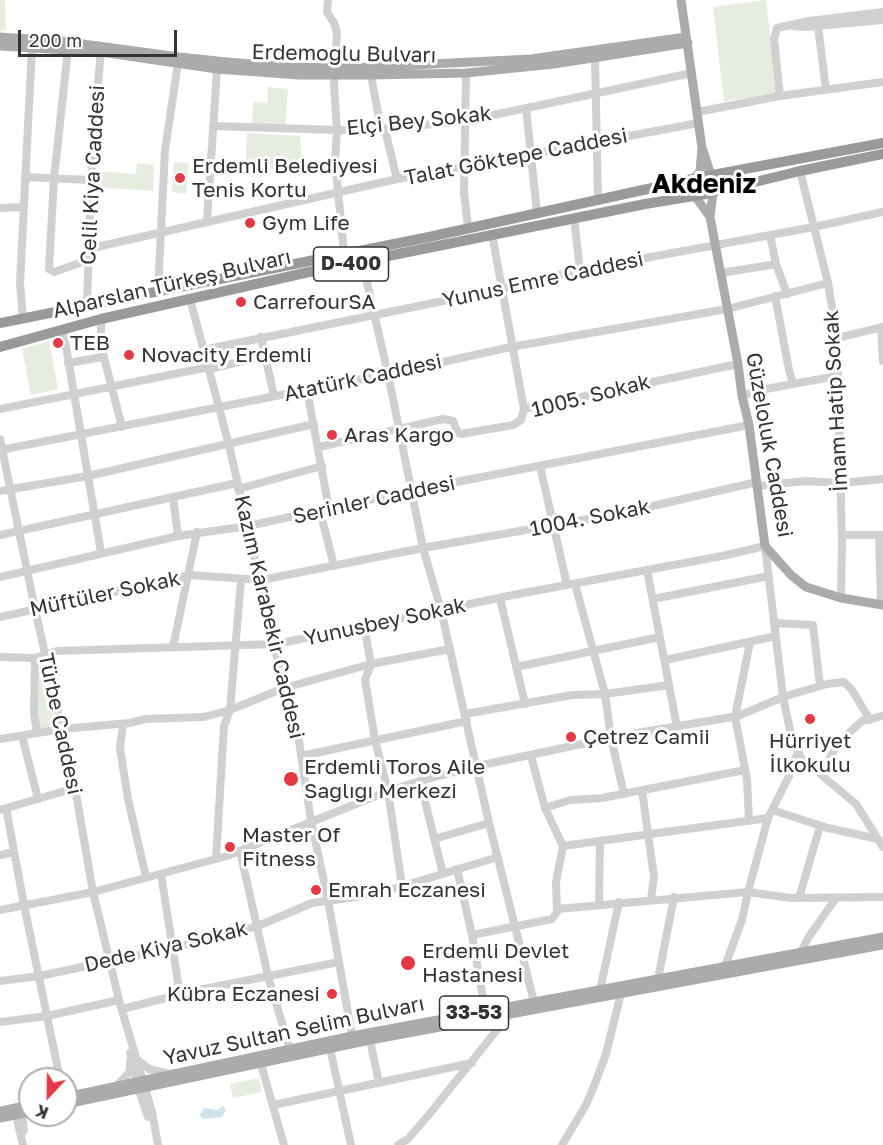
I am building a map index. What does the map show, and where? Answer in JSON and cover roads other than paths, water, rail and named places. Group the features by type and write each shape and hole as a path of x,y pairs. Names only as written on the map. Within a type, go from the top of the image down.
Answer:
{"highway":[{"name":"Alparslan Türkeş Bulvarı","path":"0,323 711,175 883,143"},
{"name":"Alparslan Türkeş Bulvarı","path":"0,347 101,319 362,261 574,218 713,193 800,171 883,154"},
{"path":"711,175 714,184 713,193"},
{"path":"694,179 692,187 695,196"}],"main road":[{"path":"681,0 702,148 711,175"},
{"name":"Erdemoğlu Bulvarı","path":"0,38 371,75 466,73 554,64 687,40"},
{"name":"Erdemoğlu Bulvarı","path":"0,46 101,49 217,69 299,75 531,59 687,40"},
{"path":"694,179 700,171 702,148"},
{"name":"Güzeloluk Caddesi","path":"713,193 710,217 749,425 765,546 791,575 806,587 841,598 882,604"},
{"name":"Güzeloluk Caddesi","path":"695,196 710,217"},
{"name":"Yavuz Sultan Selim Bulvarı","path":"78,1101 172,1075 290,1050 353,1040 485,1011 883,938"},
{"name":"Yavuz Sultan Selim Bulvarı","path":"78,1095 261,1064 330,1048 353,1040 370,1040 883,945"},
{"path":"0,1111 18,1107"},
{"path":"0,1118 18,1114"}],"street":[{"path":"327,0 327,12 337,33 335,160 344,253"},
{"path":"780,96 774,39 777,28 883,12"},
{"path":"783,26 818,26 883,20"},
{"path":"818,26 826,90"},
{"path":"23,318 20,283 32,47"},
{"path":"68,49 54,178 49,269 54,272 88,260"},
{"name":"Celil Kiya Caddesi","path":"87,305 91,180 101,49"},
{"path":"595,57 598,200"},
{"path":"158,291 165,150 178,63"},
{"path":"207,221 217,69"},
{"path":"466,73 465,193 468,227"},
{"name":"Elçi Bey Sokak","path":"213,126 337,130 381,129 465,121 692,73"},
{"path":"371,75 381,129 386,134 398,179"},
{"path":"697,112 780,96 883,82"},
{"path":"526,108 537,213"},
{"name":"Talat Göktepe Caddesi","path":"88,249 398,179 699,123"},
{"name":"İmam Hatip Sokak","path":"800,171 828,284 837,338 842,535 841,598"},
{"path":"25,177 91,180"},
{"path":"0,208 24,207"},
{"name":"Yunus Emre Caddesi","path":"202,350 502,289 580,270 883,212"},
{"path":"574,218 580,270"},
{"path":"492,234 524,409"},
{"path":"770,235 776,264 788,294"},
{"path":"362,261 388,374 423,548 441,610 489,823 534,1002"},
{"path":"721,273 776,264"},
{"name":"Atatürk Caddesi","path":"1,450 388,374 511,346 728,309 828,284"},
{"path":"776,297 793,384"},
{"name":"Kazım Karabekir Caddesi","path":"190,299 229,445 276,644 284,688 298,734 311,821 328,900 353,1040"},
{"path":"101,319 103,357 122,427"},
{"path":"837,338 882,327 883,361"},
{"path":"63,329 101,552"},
{"path":"261,337 274,396"},
{"path":"0,409 265,356"},
{"path":"68,363 103,357"},
{"name":"1005. Sokak","path":"319,447 443,419 453,421 458,433 461,434 513,426 521,420 524,409 738,364"},
{"path":"742,396 760,390 837,376"},
{"path":"307,390 329,508"},
{"path":"0,491 88,476 314,424"},
{"name":"Serinler Caddesi","path":"0,577 28,572 101,552 197,532 248,526 410,491 749,425"},
{"name":"Türbe Caddesi","path":"0,439 34,609 75,788 93,892 133,1057 158,1144"},
{"path":"0,535 238,486 322,466"},
{"path":"540,466 552,525 605,694 611,738 624,794"},
{"name":"1004. Sokak","path":"423,548 622,513 757,484 806,481 841,483 883,479"},
{"path":"173,498 178,536"},
{"path":"320,511 334,566"},
{"path":"173,647 190,575 197,532"},
{"path":"842,535 881,535 882,604"},
{"path":"765,546 783,697 792,739 801,758 856,804 883,847"},
{"name":"Yunusbey Sokak","path":"0,657 34,658 57,651 276,644 765,546"},
{"name":"Müftüler Sokak","path":"0,617 190,575 261,580 423,548"},
{"path":"647,570 677,727"},
{"path":"653,599 769,576"},
{"path":"216,858 224,726 231,710 241,580"},
{"path":"500,598 525,704"},
{"path":"774,623 813,625 820,686"},
{"path":"364,626 371,664 364,680 375,740 388,791 402,886"},
{"path":"665,660 776,636"},
{"path":"516,668 660,637"},
{"path":"749,821 745,770 735,717 750,642"},
{"path":"0,739 62,729 123,724 146,719 204,717 231,710 284,688 371,664 450,649"},
{"path":"34,658 34,713 37,733"},
{"path":"0,910 93,892 240,851 388,791 420,781 477,766 611,738 735,717 783,697 820,686 843,682 852,690 870,720"},
{"path":"301,756 525,704 572,695 605,694 669,685"},
{"path":"821,774 839,742 862,721 883,716"},
{"path":"123,724 120,748 128,799 146,877"},
{"path":"22,736 38,799"},
{"path":"725,966 742,920 770,814 790,774 798,751"},
{"path":"472,935 552,919 557,912 556,882 563,846 545,808 531,756"},
{"path":"545,808 570,800 602,798 745,770"},
{"path":"420,781 443,874"},
{"path":"58,1067 14,852 3,809 75,788"},
{"path":"642,790 654,877 651,899"},
{"path":"563,846 749,821 770,814 878,840"},
{"path":"434,839 489,823"},
{"path":"799,898 820,826"},
{"path":"599,904 600,841"},
{"path":"240,851 268,976 290,1050"},
{"path":"0,855 14,852"},
{"name":"Dede Kiya Sokak","path":"0,981 39,976 173,948 258,926 312,903 356,897 402,886 498,857"},
{"path":"457,869 472,935 485,1011"},
{"path":"161,874 180,995"},
{"path":"557,909 748,892 799,898 883,897"},
{"path":"658,979 674,897"},
{"path":"801,952 836,898"},
{"path":"600,990 619,902"},
{"path":"0,1022 180,995 339,962"},
{"path":"562,1145 586,1105 596,1081 606,1054 621,993"},
{"path":"398,1145 408,1139 509,1015"},
{"path":"370,1040 379,1083"},
{"path":"330,1048 351,1145"},
{"path":"115,1087 130,1069 133,1057 148,1069 172,1075"},
{"path":"273,1105 472,1063"},
{"path":"261,1064 284,1145"},
{"path":"19,1127 18,1131 23,1145"}],"water":[{"path":"223,1106 226,1110 222,1117 203,1119 199,1116 204,1108 218,1110"}],"place":[{"name":"Erdemli Belediyesi Tenis Kortu","path":"180,178"},
{"name":"Gym Life","path":"250,223"},
{"name":"CarrefourSA","path":"241,302"},
{"name":"TEB","path":"58,343"},
{"name":"Novacity Erdemli","path":"129,355"},
{"name":"Aras Kargo","path":"332,435"},
{"name":"Hürriyet İlkokulu","path":"810,719"},
{"name":"Çetrez Camii","path":"571,737"},
{"name":"Erdemli Toros Aile Sağlığı Merkezi","path":"291,779"},
{"name":"Master Of Fitness","path":"230,847"},
{"name":"Emrah Eczanesi","path":"316,890"},
{"name":"Erdemli Devlet Hastanesi","path":"408,963"},
{"name":"Kübra Eczanesi","path":"332,994"}],"district":[{"name":"Akdeniz","path":"704,184"}]}
